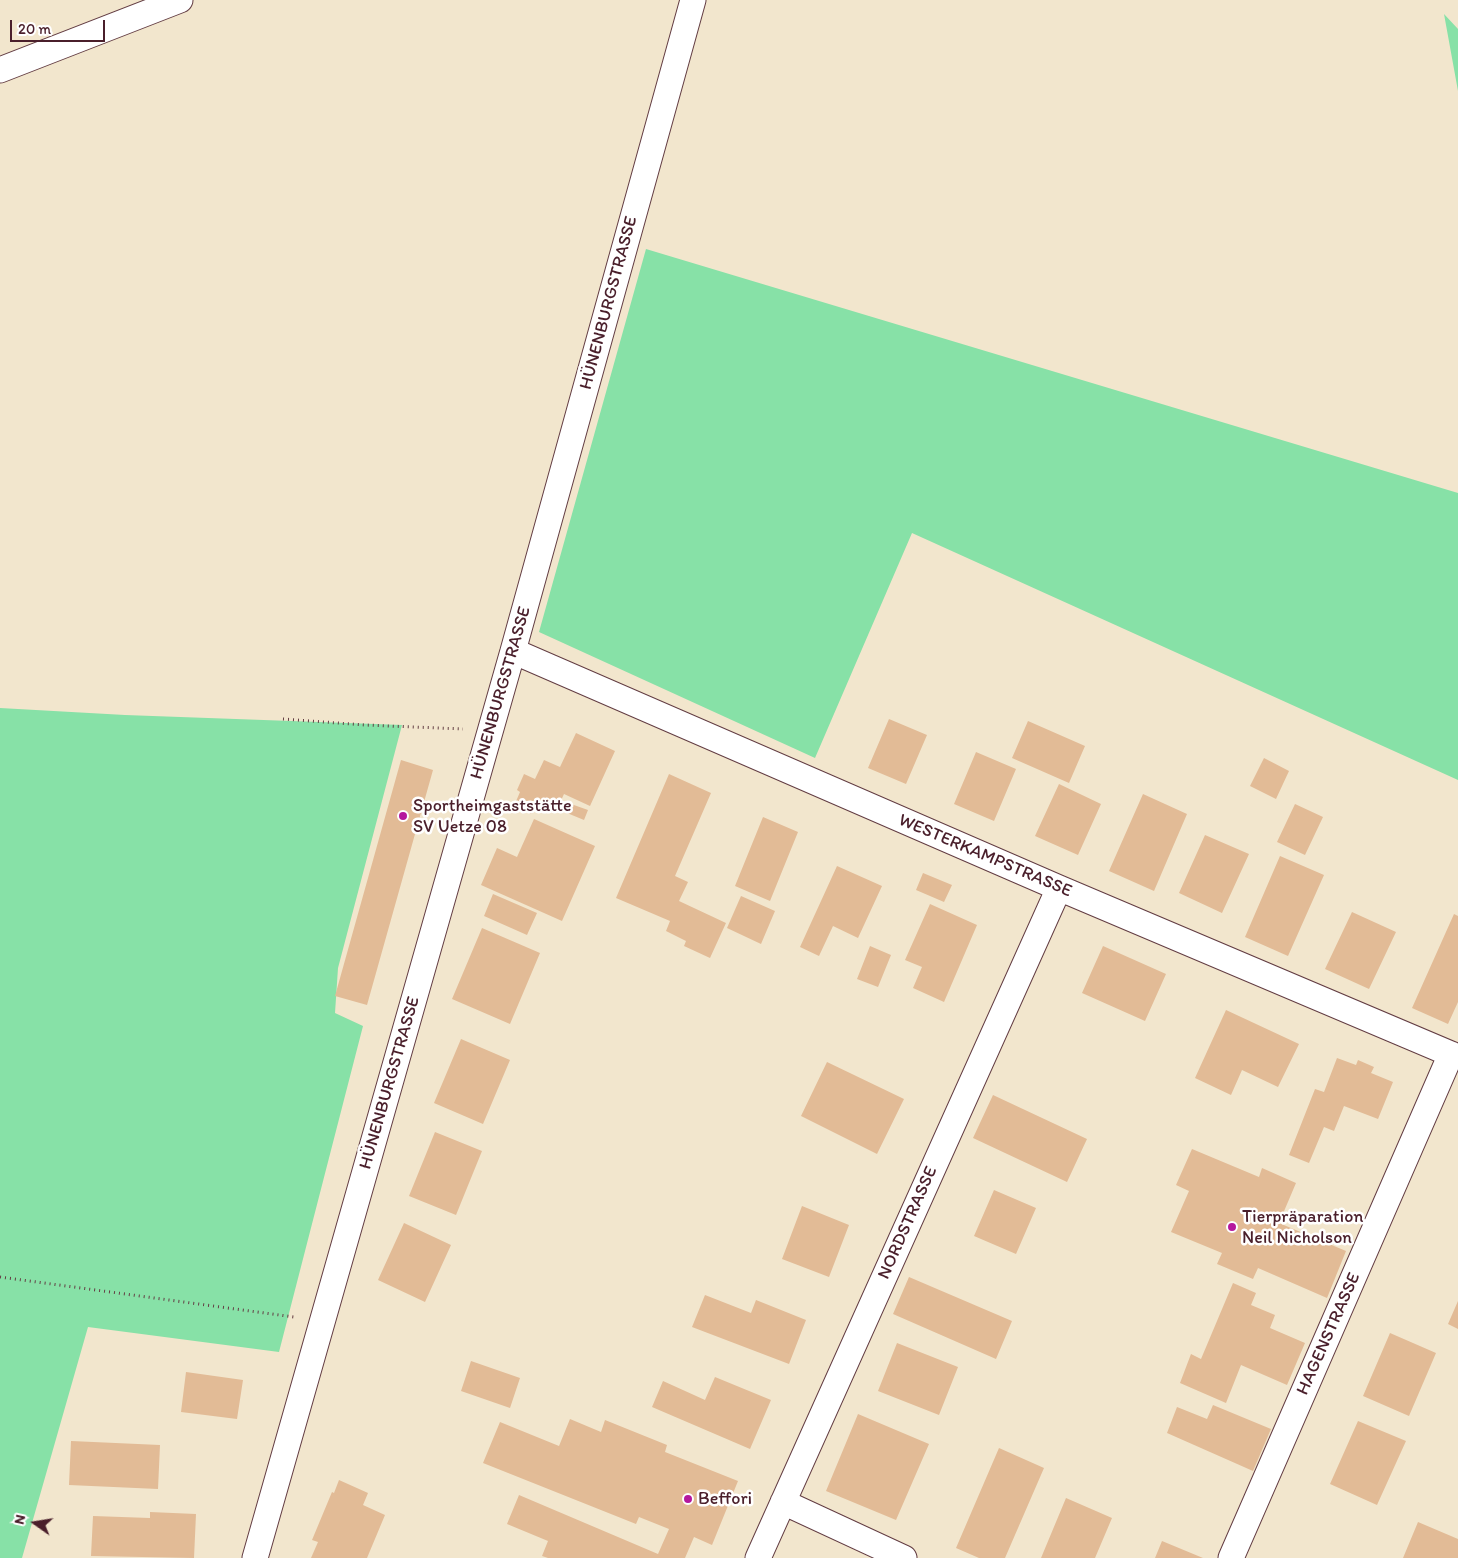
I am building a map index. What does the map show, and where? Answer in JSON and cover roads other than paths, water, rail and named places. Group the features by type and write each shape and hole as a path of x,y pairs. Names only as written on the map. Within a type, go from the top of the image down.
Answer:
{"street":[{"path":"0,70 180,0"},
{"name":"HÜNENBURGSTRASSE","path":"255,1558 513,650 693,0"},
{"name":"WESTERKAMPSTRASSE","path":"513,650 1058,888 1455,1056"},
{"name":"NORDSTRASSE","path":"758,1558 1058,888"},
{"name":"HAGENSTRASSE","path":"1232,1558 1455,1056"},
{"path":"783,1502 904,1558"}],"place":[{"name":"Sportheimgaststätte SV Uetze 08","path":"403,816"},
{"name":"Tierpräparation Neil Nicholson","path":"1232,1227"},
{"name":"Beffori","path":"688,1499"}]}
